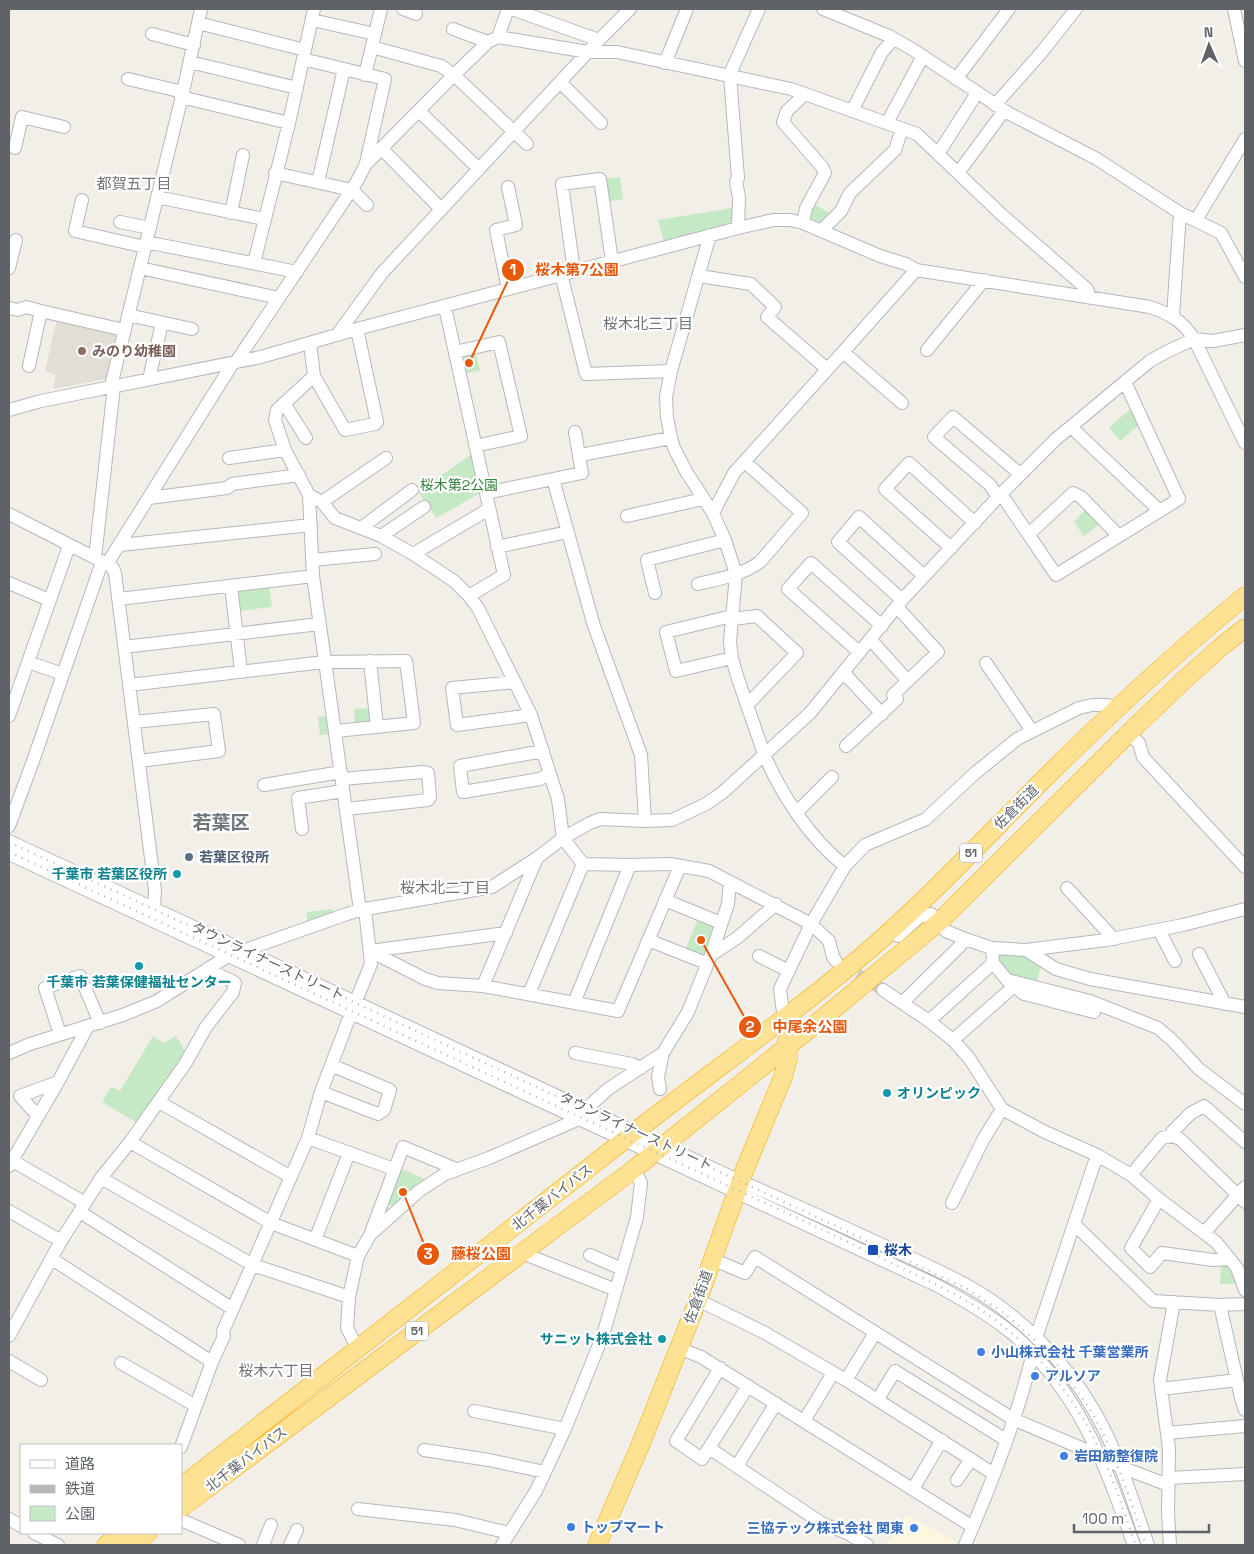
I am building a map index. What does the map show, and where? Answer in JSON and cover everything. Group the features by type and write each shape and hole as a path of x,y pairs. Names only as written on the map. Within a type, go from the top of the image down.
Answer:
{"highway":[{"name":"佐倉街道","path":"596,1545 640,1446 698,1300 738,1186 783,1077 788,1058 784,1020 835,970 908,915 1112,712 1193,640 1245,598"},
{"name":"佐倉街道","path":"788,1046 939,922 1128,733 1222,646 1245,628"},
{"name":"北千葉バイパス","path":"182,1487 630,1136 784,1020"},
{"name":"北千葉バイパス","path":"182,1507 634,1169 788,1046"},
{"path":"106,1545 122,1534"}],"street":[{"path":"154,908 155,890 119,599 105,564 112,386 202,9"},
{"path":"365,75 381,9"},
{"path":"403,9 416,14"},
{"path":"9,826 63,674 105,564 120,545 234,362 352,190 366,164 454,75 493,40 508,9"},
{"path":"512,9 545,14 599,40"},
{"path":"337,335 382,273 630,9"},
{"path":"665,63 687,9"},
{"path":"738,228 739,197 736,182 738,178 729,76 759,9"},
{"path":"823,9 894,39 923,56 1000,108 1097,159 1130,182 1180,212 1221,233 1245,277"},
{"path":"956,78 1009,9"},
{"path":"958,173 1000,108 1076,9"},
{"path":"1237,9 1245,61"},
{"path":"254,264 297,88 311,12 375,34"},
{"path":"198,23 304,54 344,69 385,79 366,164"},
{"path":"453,29 493,40 588,52 617,52 791,89 917,134 1002,215 1087,289 1090,297"},
{"path":"152,34 194,45"},
{"path":"852,111 882,52 894,39"},
{"path":"372,47 441,66 454,75 527,144"},
{"path":"887,123 923,56"},
{"path":"190,62 297,88"},
{"path":"318,182 344,69"},
{"path":"128,79 289,123"},
{"path":"560,82 601,123"},
{"path":"938,154 977,93"},
{"path":"802,222 806,208 825,173 783,122 786,111 805,94"},
{"path":"419,111 478,169"},
{"path":"14,148 13,133 22,117 64,127"},
{"path":"821,231 841,211 850,193 895,150 902,129"},
{"path":"1196,220 1245,139"},
{"path":"381,148 441,209"},
{"path":"231,212 242,155"},
{"path":"276,173 352,190 367,205"},
{"path":"612,261 600,179 562,184 568,273 586,374 671,371"},
{"path":"508,187 516,225 496,230 508,289"},
{"path":"157,197 264,220"},
{"path":"78,204 74,231 297,272"},
{"path":"1173,316 1180,212"},
{"path":"9,410 41,401 234,362 710,235 773,220 790,220 802,222 880,256 906,264 916,270 1150,307 1173,316 1187,328 1194,339 1245,443"},
{"path":"120,222 150,228"},
{"path":"710,235 671,371 666,396 671,438 680,460 713,513 725,540 736,574 730,642 732,658 764,754 769,766 797,812 823,846 845,866"},
{"path":"9,268 16,240"},
{"path":"140,268 279,298"},
{"path":"713,513 734,473 884,308 916,270"},
{"path":"699,276 751,284 775,307 767,318 827,370"},
{"path":"927,350 984,280"},
{"path":"9,308 18,310 26,307 124,330"},
{"path":"445,307 504,575 469,596"},
{"path":"29,366 41,311"},
{"path":"128,315 192,329"},
{"path":"149,379 162,322"},
{"path":"310,343 314,376 345,430 375,424 377,422 357,329"},
{"path":"9,1053 60,1034 94,1025 157,1001 228,956 362,910 484,890 492,887 537,858 563,838 600,820 672,820 706,804 722,793 810,713 924,576 1020,474 1071,427 1150,361 1194,339 1213,341 1245,335"},
{"path":"455,352 499,342 521,436 475,446"},
{"path":"843,352 902,403"},
{"path":"182,1444 233,1309 308,1138 321,1092 371,964 324,662 313,576 309,496 285,450 275,420 277,410 314,376"},
{"path":"1020,474 953,417 934,437 1000,495 1056,575 1179,499 1125,382"},
{"path":"284,403 306,438"},
{"path":"1071,427 1160,511"},
{"path":"486,493 582,473 575,432"},
{"path":"580,455 671,438"},
{"path":"229,458 285,450"},
{"path":"322,502 386,458"},
{"path":"698,584 752,568 760,562 802,513 745,462"},
{"path":"951,548 885,489 909,463 975,523"},
{"path":"149,498 227,488 232,484 299,475"},
{"path":"554,479 594,626 641,755 645,821"},
{"path":"361,528 412,490"},
{"path":"1029,534 1073,493 1082,496 1119,536"},
{"path":"309,496 322,502 335,518 382,536 454,581 478,608 532,715 558,799 563,838 583,864"},
{"path":"627,516 703,499"},
{"path":"382,536 424,507"},
{"path":"413,554 489,509"},
{"path":"9,514 105,564"},
{"path":"846,746 897,699 893,695 938,652 900,604 838,542 859,517 924,576"},
{"path":"120,545 310,525"},
{"path":"497,547 568,532"},
{"path":"655,593 647,560 725,540"},
{"path":"9,716 69,546"},
{"path":"312,560 375,554"},
{"path":"859,652 788,589 811,564 882,626"},
{"path":"119,599 313,576"},
{"path":"9,583 50,600"},
{"path":"231,586 241,671"},
{"path":"732,658 676,671 666,632 732,618 757,616 797,653 747,705"},
{"path":"124,646 319,624"},
{"path":"870,639 907,680"},
{"path":"370,661 376,727"},
{"path":"129,685 324,662 406,661 414,723 336,731"},
{"path":"28,662 63,674"},
{"path":"986,663 1032,731"},
{"path":"843,672 882,714"},
{"path":"515,682 452,688 457,725 532,715"},
{"path":"784,1020 780,989 811,924 845,866 864,846 926,819 974,774 1017,739 1079,708 1092,705 1108,705 1112,712"},
{"path":"134,722 214,714 219,751 139,760"},
{"path":"1128,733 1139,743 1143,757 1245,867"},
{"path":"542,751 460,766 463,792 540,780 550,774"},
{"path":"264,785 342,781 424,772 428,774 430,797 428,800 346,809"},
{"path":"797,812 832,777"},
{"path":"302,829 298,798 342,781"},
{"name":"タウンライナーストリート","path":"9,840 246,950 353,1007 579,1119 630,1136 738,1186 964,1300 998,1323 1033,1353 1062,1388 1080,1415 1100,1456 1134,1545"},
{"name":"タウンライナーストリート","path":"9,854 228,956 353,1007 587,1108 630,1136"},
{"path":"483,986 537,858"},
{"path":"583,864 670,864 710,871 811,924 830,941 835,970 867,962 919,916 931,914 946,931 965,939 992,948 1026,950 1114,939 1245,909"},
{"path":"529,994 583,864"},
{"path":"574,1003 630,865"},
{"path":"370,951 425,979 438,983 483,986 618,1011 680,866"},
{"path":"660,1089 658,1077 663,1053 688,1012 728,904 730,882"},
{"path":"1067,888 1114,939"},
{"path":"665,900 721,923"},
{"path":"708,959 737,938 776,904"},
{"path":"1159,930 1174,961"},
{"path":"370,951 506,933"},
{"path":"902,1003 965,939"},
{"path":"648,940 708,959"},
{"path":"992,948 993,963 1010,984 1024,994 1094,1012"},
{"path":"1026,950 1056,969 1090,979 1245,1007"},
{"path":"1200,954 1225,1004"},
{"path":"759,956 789,972"},
{"path":"929,1021 993,963"},
{"path":"9,1336 61,1241 100,1178 130,1142 159,1102 186,1064 206,1027 233,992 235,983 207,969"},
{"path":"60,1034 45,988 80,976 94,1025 58,1082 11,1164 82,1207 233,1309"},
{"path":"953,1040 1010,984"},
{"path":"1010,984 1090,1001 1158,1028 1169,1036 1199,1069 1245,1104"},
{"path":"883,990 929,1021 953,1040 969,1058 1002,1109 1045,1132 1096,1155 1131,1175 1159,1199 1216,1242 1237,1268 1245,1290"},
{"path":"574,1053 632,1064 641,1068"},
{"path":"587,1108 608,1089 663,1053"},
{"path":"321,1092 378,1114 384,1110 390,1090 331,1065"},
{"path":"38,1116 20,1096 58,1082"},
{"path":"159,1102 291,1177"},
{"path":"1172,1136 1172,1132 1191,1113 1204,1106 1245,1142"},
{"path":"952,1203 983,1140 1002,1109"},
{"path":"370,1235 419,1191 445,1174 490,1158 579,1119"},
{"path":"1131,1175 1162,1138 1172,1136 1180,1139 1243,1195 1204,1233"},
{"path":"308,1138 394,1169"},
{"path":"130,1142 271,1224 358,1256"},
{"path":"358,1349 347,1328 349,1298 358,1256 370,1235 404,1147 456,1169"},
{"path":"315,1240 349,1153"},
{"path":"1036,1338 1096,1155"},
{"path":"502,1545 536,1491 565,1429 603,1335 637,1217 641,1183 634,1169"},
{"path":"100,1178 253,1264 349,1298"},
{"name":"タウンライナーストリート","path":"738,1186 836,1223 971,1288 1006,1311 1036,1338 1071,1377 1092,1407 1121,1467 1148,1545"},
{"path":"1159,1199 1131,1248 1150,1267 1162,1253 1213,1260 1230,1259"},
{"path":"9,1211 61,1241"},
{"path":"1074,1224 1153,1301 1220,1305 1245,1304"},
{"path":"522,1253 616,1290"},
{"path":"590,1255 622,1269"},
{"path":"712,1258 745,1273 755,1257 1013,1420 1100,1456 1121,1467 1168,1482 1245,1474"},
{"path":"52,1259 212,1362"},
{"path":"698,1300 765,1333 846,1380 994,1474"},
{"path":"1170,1545 1169,1449 1160,1380 1174,1302"},
{"path":"1220,1305 1245,1410"},
{"path":"846,1380 875,1333"},
{"path":"679,1348 701,1357 720,1368 973,1526"},
{"path":"968,1544 1024,1388 1033,1353"},
{"path":"9,1361 42,1380"},
{"path":"121,1363 196,1406"},
{"path":"720,1368 676,1441 702,1459 748,1386"},
{"path":"878,1399 895,1371 1006,1440"},
{"path":"804,1421 833,1373"},
{"path":"1161,1389 1237,1380"},
{"path":"737,1466 776,1404"},
{"path":"474,1411 565,1429"},
{"path":"1167,1433 1245,1426"},
{"path":"913,1489 942,1440"},
{"path":"709,1448 823,1524 867,1545"},
{"path":"424,1450 489,1460 545,1472"},
{"path":"957,1480 971,1459"},
{"path":"358,1509 455,1520 509,1533"},
{"path":"9,1519 20,1525"},
{"path":"182,1520 238,1545"},
{"path":"263,1545 271,1525"},
{"path":"290,1545 297,1530"},
{"path":"36,1534 58,1545"}],"shaded area":[{"name":"みのり幼稚園","path":"57,318 121,331 106,379 53,389 56,375 45,371"},
{"name":"三協テック株式会社 関東","path":"906,1515 954,1540 957,1545 887,1545"}],"green space":[{"path":"620,177 623,199 607,202 603,179"},
{"path":"813,203 832,215 823,224 808,217"},
{"path":"732,208 733,218 730,223 664,241 658,220"},
{"path":"475,352 480,370 463,374 459,356"},
{"path":"1132,408 1140,424 1120,441 1109,427"},
{"name":"桜木第2公園","path":"474,453 482,492 436,518 418,491"},
{"path":"1085,510 1100,524 1084,536 1074,522"},
{"path":"269,586 272,607 238,611 236,595 240,589"},
{"path":"371,708 372,721 355,724 354,709"},
{"path":"332,716 333,734 320,735 318,717"},
{"path":"332,909 332,915 307,924 307,912"},
{"path":"699,916 716,924 705,956 685,951"},
{"path":"995,950 1025,954 1042,964 1035,985 1007,978 994,962"},
{"path":"153,1036 164,1043 176,1036 185,1051 181,1060 137,1123 102,1102 111,1087 120,1091"},
{"path":"399,1168 430,1181 397,1208 386,1203"},
{"path":"1221,1266 1226,1266 1235,1273 1238,1284 1220,1284"}],"tunnel":[{"path":"842,965 883,990"}],"railway":[{"path":"9,842 836,1226 969,1290 1004,1313 1049,1353 1090,1409 1106,1439 1123,1480 1146,1545"},
{"path":"9,852 832,1234 957,1295 975,1306 1018,1339 1034,1354 1062,1387 1086,1424 1102,1455 1118,1493 1136,1545"}],"place":[{"name":"みのり幼稚園","path":"82,351"},
{"name":"桜木第7公園","path":"469,363"},
{"name":"若葉区役所","path":"189,857"},
{"name":"千葉市 若葉区役所","path":"177,874"},
{"name":"中尾余公園","path":"701,940"},
{"name":"千葉市 若葉保健福祉センター","path":"139,966"},
{"name":"オリンピック","path":"887,1093"},
{"name":"藤桜公園","path":"403,1192"},
{"name":"桜木","path":"873,1250"},
{"name":"サニット株式会社","path":"662,1339"},
{"name":"小山株式会社 千葉営業所","path":"981,1352"},
{"name":"アルソア","path":"1035,1376"},
{"name":"岩田筋整復院","path":"1064,1456"},
{"name":"トップマート","path":"571,1527"},
{"name":"三協テック株式会社 関東","path":"914,1528"}],"district":[{"name":"都賀五丁目","path":"134,183"},
{"name":"桜木北三丁目","path":"648,323"},
{"name":"若葉区","path":"221,822"},
{"name":"桜木北二丁目","path":"445,887"},
{"name":"桜木六丁目","path":"276,1370"}]}
